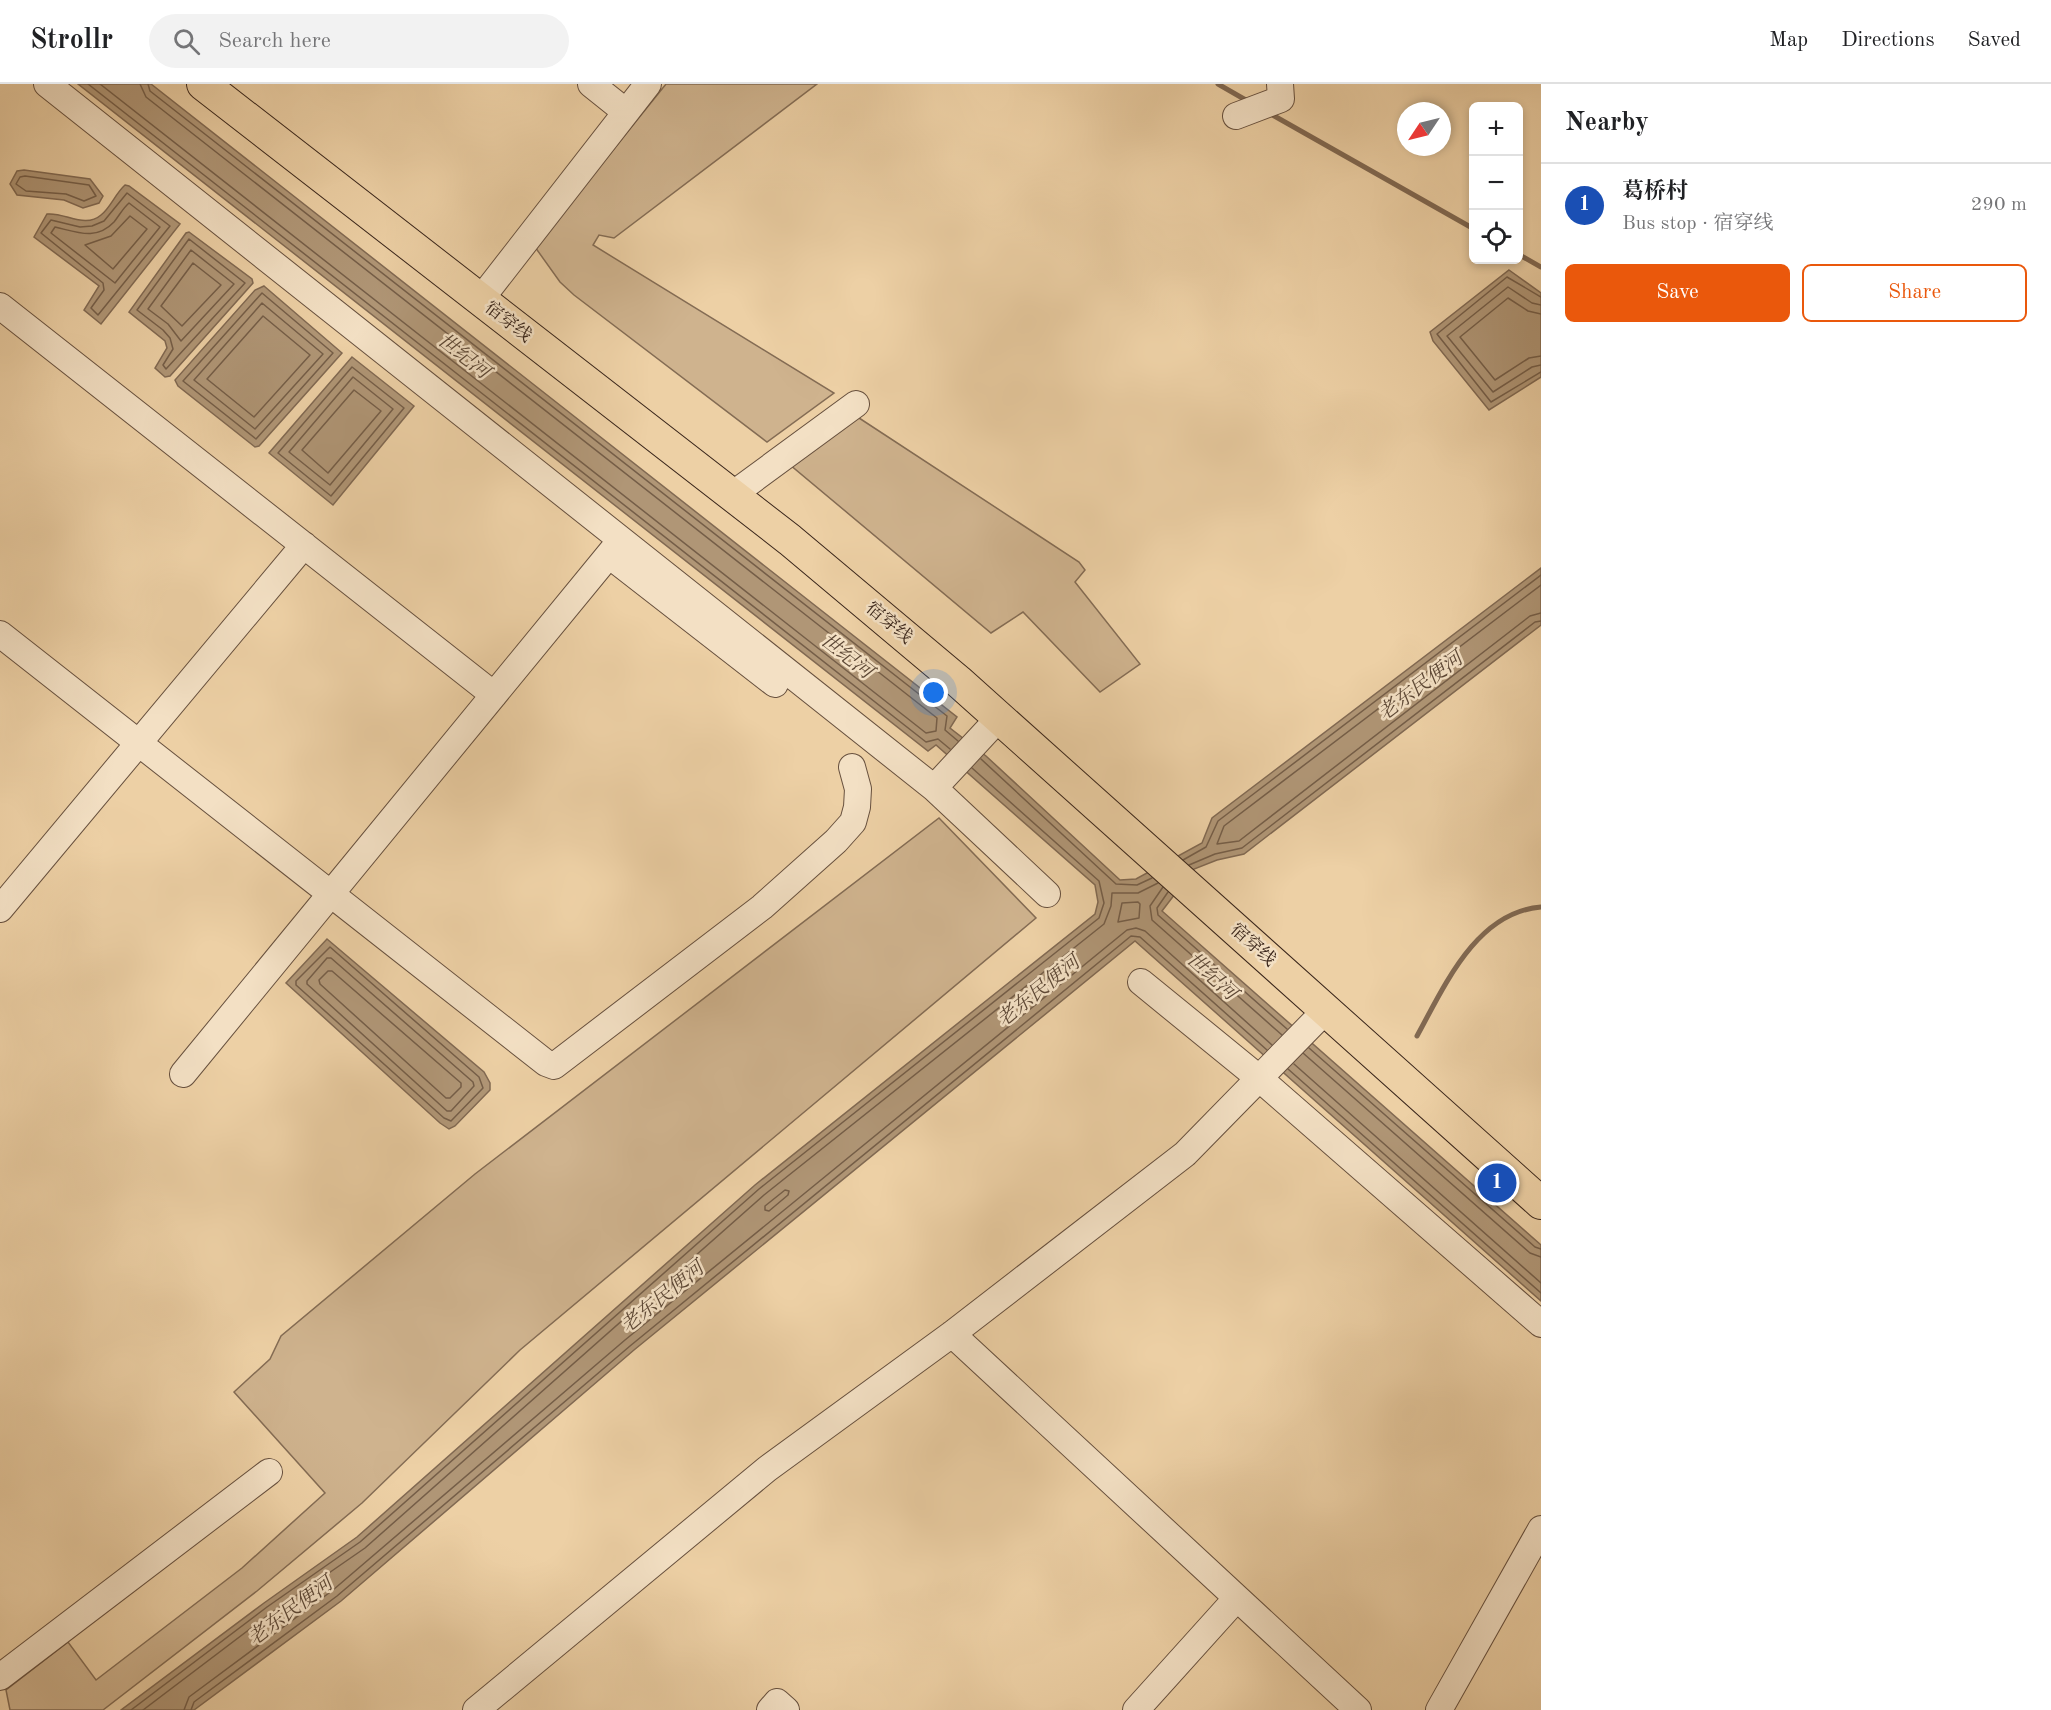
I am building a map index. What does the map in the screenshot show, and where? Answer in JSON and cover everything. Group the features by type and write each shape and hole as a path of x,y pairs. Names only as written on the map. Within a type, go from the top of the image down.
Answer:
{"main road":[{"name":"宿穿线","path":"203,84 790,540 1324,1023 1541,1203"}],"street":[{"path":"47,84 615,548 940,782 1047,894"},
{"path":"480,300 648,84"},
{"path":"594,85 626,112"},
{"path":"0,306 494,695"},
{"path":"732,495 856,404"},
{"path":"0,909 304,545"},
{"path":"615,548 701,635 834,730"},
{"path":"183,1074 615,548"},
{"path":"0,634 554,1066 762,907 836,841 853,822 857,807 858,789 852,767"},
{"path":"940,782 992,725"},
{"path":"1141,982 1270,1080 1541,1323"},
{"path":"494,1710 680,1553 956,1338 1185,1154 1270,1080 1324,1023"},
{"path":"956,1338 1358,1710"},
{"path":"476,1710 767,1469 956,1338"},
{"path":"0,1677 269,1472"},
{"path":"1439,1710 1541,1529"},
{"path":"1136,1710 1236,1599"},
{"path":"770,1710 777,1702 786,1710"}],"shaded area":[{"path":"666,84 817,84 614,238 599,235 593,245 834,393 767,442 574,295 560,282 535,247"},
{"path":"856,416 1079,562 1085,570 1075,582 1140,664 1100,692 1023,612 991,633 789,464"},
{"path":"939,818 1036,918 520,1350 362,1503 257,1591 103,1710 10,1710 6,1690 68,1642 96,1680 242,1568 325,1493 234,1392 270,1359 281,1336 475,1174"}],"water":[{"path":"78,84 151,84 957,717 950,728 986,756 1120,880 1136,879 1202,843 1212,818 1541,568 1541,625 1244,854 1217,860 1194,869 1162,911 1541,1245 1541,1301 1135,941 634,1350 341,1601 194,1710 121,1710 357,1537 755,1185 1095,914 1098,902 1095,885 936,745 928,751"},
{"path":"17,171 90,179 103,196 99,203 83,208 64,200 17,195 10,184"},
{"path":"125,185 180,224 101,324 84,310 99,286 34,237 47,214 82,220 95,219 104,212"},
{"path":"189,232 252,279 253,283 170,376 165,377 155,368 167,348 165,341 129,312"},
{"path":"1509,270 1541,293 1541,377 1489,410 1433,341 1430,332"},
{"path":"264,286 342,353 259,446 255,447 178,386 175,380 255,290"},
{"path":"352,357 414,406 333,505 269,453"},
{"path":"327,939 484,1072 490,1083 490,1090 455,1126 449,1129 440,1123 286,983"}],"waterway":[{"path":"1218,84 1251,103"},
{"path":"1269,113 1469,226"},
{"path":"1523,257 1541,267"},
{"path":"1417,1036 1451,975 1480,937 1498,922 1518,912 1541,907"}],"place":[{"name":"葛桥村","path":"1497,1183"}],"water label":[{"name":"世纪河","path":"463,357"},
{"name":"世纪河","path":"846,657"},
{"name":"老东民便河","path":"1421,687"},
{"name":"世纪河","path":"1211,977"},
{"name":"老东民便河","path":"1039,992"},
{"name":"老东民便河","path":"663,1298"},
{"name":"老东民便河","path":"291,1612"}]}
